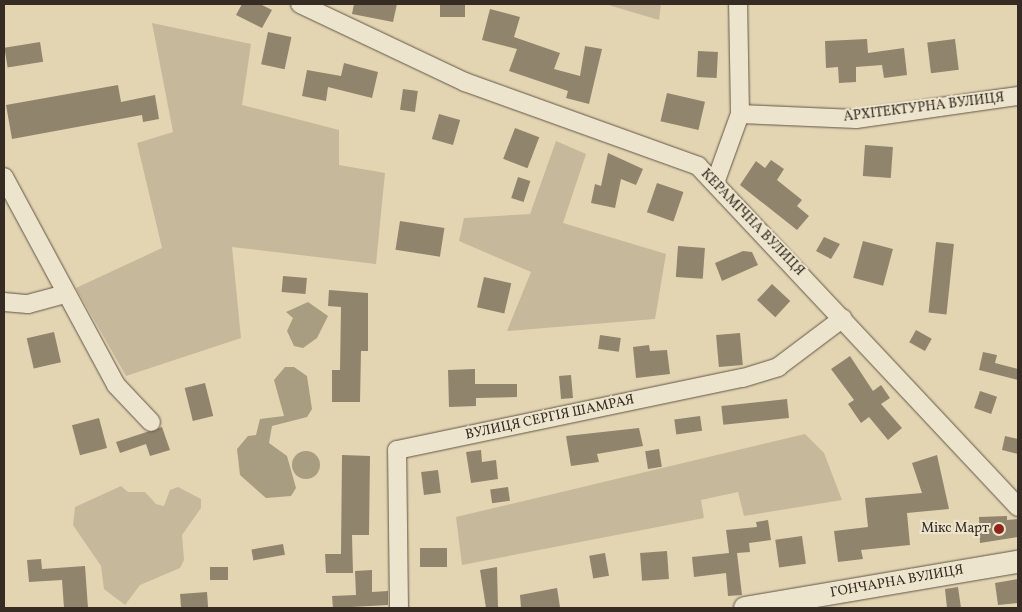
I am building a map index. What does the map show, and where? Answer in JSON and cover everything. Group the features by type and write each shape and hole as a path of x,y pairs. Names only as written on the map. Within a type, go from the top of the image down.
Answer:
{"street":[{"name":"КЕРАМІЧНА ВУЛИЦЯ","path":"300,4 465,82 698,166 843,318 1018,507"},
{"path":"715,183 740,114 738,4"},
{"name":"АРХІТЕКТУРНА ВУЛИЦЯ","path":"740,114 856,118 1018,96"},
{"path":"4,177 65,294 116,385 151,422"},
{"path":"4,302 28,304 65,294"},
{"name":"ВУЛИЦЯ СЕРГІЯ ШАМРАЯ","path":"399,608 397,450 742,378 778,368 843,318"},
{"name":"ГОНЧАРНА ВУЛИЦЯ","path":"746,608 1018,562"}],"shaded area":[{"path":"605,4 661,4 659,20"},
{"path":"152,23 251,44 242,105 339,130 339,165 385,173 376,264 232,247 241,338 126,376 76,288 162,248 137,143 173,132"},
{"path":"556,141 586,154 563,223 666,254 655,319 507,331 531,272 459,241 464,218 530,214"},
{"path":"308,302 328,316 317,338 303,348 294,346 287,331 293,318 286,312"},
{"path":"285,367 294,367 307,376 312,409 307,417 272,426 269,443 287,456 296,488 291,496 266,498 240,475 237,449 248,436 256,435 260,419 284,416 274,380"},
{"path":"805,434 824,453 842,500 744,516 738,492 701,500 704,518 462,565 456,517"},
{"path":"306,451 316,455 320,465 316,475 306,479 296,475 292,465 296,455"},
{"path":"121,486 128,492 145,492 156,504 164,506 170,490 178,487 201,499 201,508 182,535 184,560 180,568 140,585 125,605 104,589 101,566 73,525 75,507"}],"building":[{"path":"242,4 260,4 272,10 262,28 236,15"},
{"path":"354,4 397,4 393,22 352,14"},
{"path":"440,4 465,4 465,17 440,17"},
{"path":"490,9 520,17 514,37 560,53 554,69 580,76 585,46 602,49 589,104 566,98 568,91 509,71 517,49 482,40"},
{"path":"268,32 291,37 285,69 261,64"},
{"path":"867,39 868,53 904,48 907,75 884,78 882,65 856,67 856,82 839,83 838,67 826,68 825,41"},
{"path":"955,39 959,70 931,73 927,42"},
{"path":"40,42 43,62 8,67 4,48"},
{"path":"698,51 718,52 717,78 697,77"},
{"path":"344,63 378,72 372,98 328,87 326,101 302,96 307,70 341,76"},
{"path":"118,85 121,102 155,95 159,119 143,122 142,115 12,139 6,105"},
{"path":"403,89 418,91 415,112 400,110"},
{"path":"667,93 705,102 698,130 660,121"},
{"path":"439,114 460,120 453,145 432,139"},
{"path":"515,128 539,137 527,168 503,159"},
{"path":"865,145 893,147 891,178 863,176"},
{"path":"608,153 643,169 636,185 621,179 615,208 591,203 595,184 601,186"},
{"path":"771,160 784,169 777,180 802,200 797,206 809,216 797,230 740,185 756,161 765,168"},
{"path":"518,177 530,181 524,202 511,198"},
{"path":"657,183 683,192 673,221 647,212"},
{"path":"400,221 444,228 440,257 395,250"},
{"path":"824,237 840,244 831,259 816,251"},
{"path":"863,241 893,249 883,286 853,278"},
{"path":"936,242 954,244 946,314 929,313"},
{"path":"678,246 705,248 703,279 676,277"},
{"path":"743,251 752,252 758,265 722,281 715,263"},
{"path":"283,276 307,278 306,294 282,292"},
{"path":"484,277 511,283 504,314 477,307"},
{"path":"772,284 790,301 775,317 757,300"},
{"path":"329,290 368,293 368,351 361,351 360,402 332,402 332,370 340,370 341,307 328,306"},
{"path":"916,330 932,339 925,351 909,342"},
{"path":"54,332 61,362 34,369 27,338"},
{"path":"740,333 743,365 719,367 716,335"},
{"path":"600,335 621,338 619,352 598,349"},
{"path":"649,345 650,351 667,350 670,374 636,378 633,347"},
{"path":"983,352 997,355 995,363 1018,369 1018,380 979,370"},
{"path":"850,356 873,391 881,385 890,398 881,404 902,428 888,440 869,417 861,423 848,404 854,400 831,369"},
{"path":"475,369 475,384 517,384 517,397 476,398 476,406 449,407 448,370"},
{"path":"571,375 573,398 561,399 559,376"},
{"path":"205,383 213,416 193,421 185,388"},
{"path":"980,391 997,397 991,414 974,408"},
{"path":"787,399 789,418 723,425 721,406"},
{"path":"700,416 702,431 676,434 674,420"},
{"path":"99,418 107,448 80,455 72,425"},
{"path":"162,427 170,450 150,456 146,444 120,453 116,442"},
{"path":"639,428 643,446 597,454 599,462 571,466 566,436"},
{"path":"1005,436 1018,439 1018,454 1002,450"},
{"path":"659,449 662,467 648,469 645,451"},
{"path":"481,450 482,462 496,460 498,479 471,483 466,452"},
{"path":"342,455 370,456 369,535 352,535 353,573 326,573 325,554 341,554"},
{"path":"937,455 949,509 907,513 910,545 861,550 863,559 838,562 834,531 868,527 865,498 922,493 912,463"},
{"path":"438,470 441,493 424,495 421,472"},
{"path":"508,487 510,501 492,503 490,490"},
{"name":"Мікс Март","path":"1007,516 1007,520 1018,519 1018,537 980,543 979,517"},
{"path":"768,520 771,540 749,543 750,552 737,553 742,595 728,596 726,573 694,577 692,557 729,553 726,530 757,527 756,522"},
{"path":"802,536 806,564 779,567 775,540"},
{"path":"283,544 285,555 253,560 251,550"},
{"path":"420,548 447,548 447,567 420,567"},
{"path":"667,551 669,579 642,581 640,553"},
{"path":"605,553 609,576 593,578 589,556"},
{"path":"41,559 42,569 85,566 88,608 64,608 62,580 29,582 27,560"},
{"path":"210,567 228,567 228,580 210,580"},
{"path":"497,567 498,608 486,608 480,570"},
{"path":"372,570 372,592 388,591 388,605 333,608 332,596 356,595 355,571"},
{"path":"1018,579 1018,603 998,605 995,583"},
{"path":"958,587 961,608 947,608 945,589"},
{"path":"557,588 560,607 521,608 520,595"},
{"path":"207,592 208,608 181,608 180,594"}],"place":[{"name":"Мікс Март","path":"999,529"}]}
